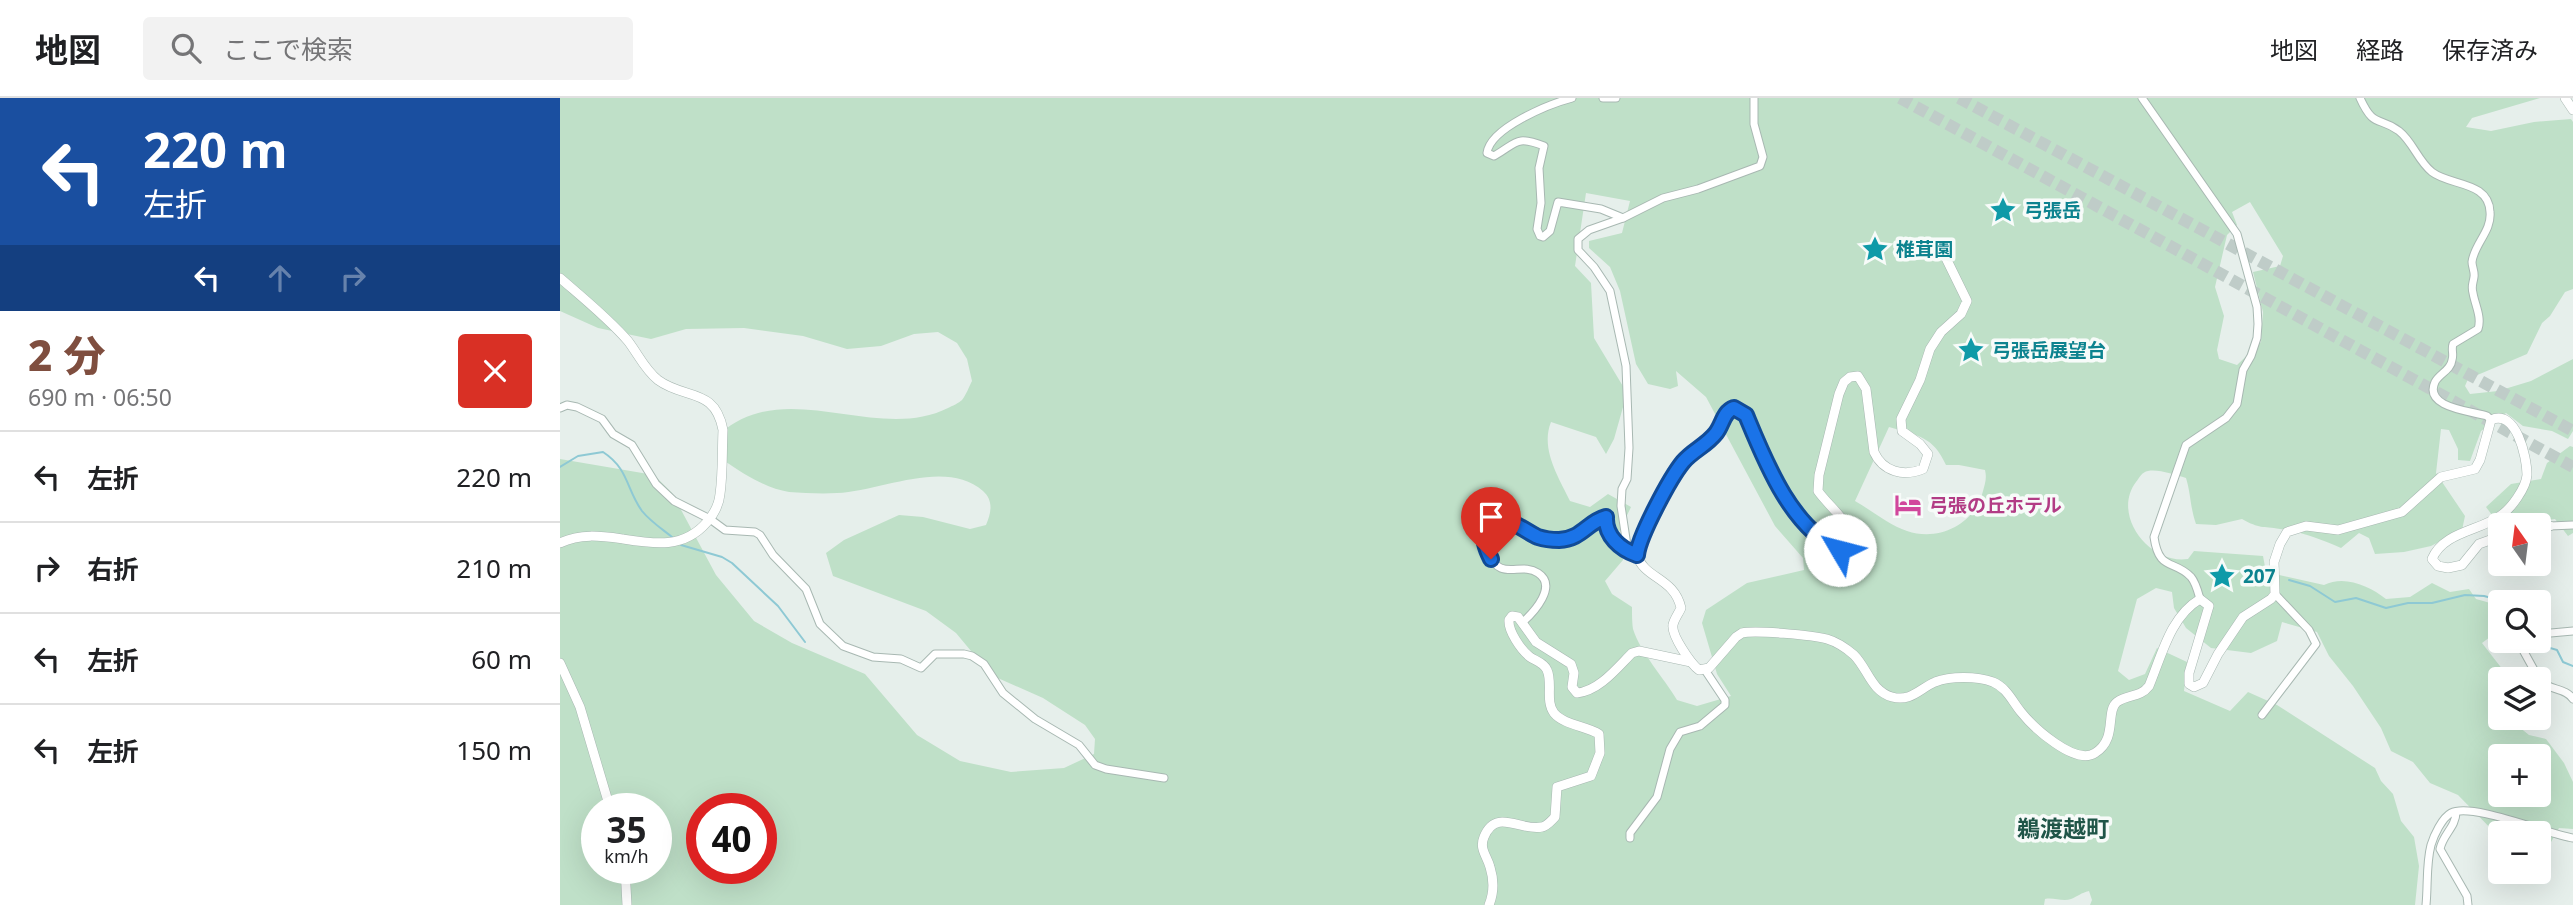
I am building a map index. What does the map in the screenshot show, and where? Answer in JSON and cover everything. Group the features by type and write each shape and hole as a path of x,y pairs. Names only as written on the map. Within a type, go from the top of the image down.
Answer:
{"street":[{"path":"1572,98 1554,102 1501,132 1491,140 1487,153 1494,156 1512,142 1520,140 1544,146 1539,169 1541,203 1537,229 1540,236 1543,237 1550,231 1558,202 1601,209 1623,218"},
{"path":"1603,98 1616,98"},
{"path":"1754,98 1754,124 1763,157 1760,166 1698,189 1662,198 1623,218 1589,230 1580,235 1577,244 1578,250 1594,267 1610,291 1626,366 1629,448 1627,479 1622,489 1621,506 1633,553 1643,567 1669,585 1679,601 1681,608 1673,624 1674,631 1691,662 1699,670 1705,670 1742,633 1825,638 1840,644 1853,654 1865,667 1876,689 1891,696 1903,699 1914,696 1934,682 1943,680 1990,681 2003,687 2022,714 2065,751 2088,757 2105,744 2111,730 2112,709 2116,703 2144,693 2149,686 2183,611 2200,599"},
{"path":"2142,98 2237,234 2257,307 2257,338 2243,370 2237,404 2226,418 2186,445 2154,537 2160,558 2190,576 2200,599 2210,606 2189,673 2189,684 2194,687 2203,683 2218,654 2243,617 2271,600 2275,594 2274,562 2287,532 2306,526 2339,530 2402,512 2441,477 2475,469 2491,420 2497,417 2505,419 2517,433 2525,457 2527,477 2524,486 2502,513"},
{"path":"2360,98 2370,116 2398,131 2422,163 2434,174 2471,186 2488,202 2490,220 2476,248 2472,265 2475,276 2472,292 2480,323 2478,329 2453,344 2452,360 2435,383 2434,393 2437,400 2446,406 2487,416 2491,420"},
{"path":"2565,98 2573,110"},
{"path":"1633,553 1680,468 1715,435 1726,413 1734,408 1746,415 1785,500 1806,524 1833,547 1845,551 1852,546 1849,527 1818,491 1819,475 1839,394 1844,382 1850,377 1858,376 1866,389 1874,452 1878,461 1886,468 1904,474 1923,469 1928,454 1920,444 1902,431 1901,419 1920,380 1930,349 1941,332 1961,314 1967,301 1943,252"},
{"path":"560,278 622,335 659,380 672,388 702,397 717,412 723,430 717,509 693,536 677,542 649,543 598,536 569,539 560,543"},
{"path":"560,408 567,405 577,407 602,419 613,434 632,445 656,484 674,501 710,519 725,530 755,532 760,535 773,555 806,589 820,624 843,646 873,657 901,659 921,667 935,654 972,656 991,672 1003,693 1035,719 1079,745 1095,765 1164,778"},
{"path":"1523,622 1545,593 1545,582 1539,573 1498,567 1487,551 1484,539 1489,523 1495,519 1503,519 1537,536 1557,540 1579,536 1597,519 1606,517 1606,525 1613,540 1633,553"},
{"path":"2488,521 2451,539 2435,551 2432,559 2438,566 2448,568 2462,565 2479,544 2488,541"},
{"path":"2552,526 2573,525"},
{"path":"2262,715 2316,644 2309,630 2275,594"},
{"path":"1489,905 1493,884 1482,846 1485,833 1495,822 1502,821 1532,827 1548,824 1555,817 1557,787 1591,776 1600,753 1599,734 1553,712 1549,694 1549,673 1545,666 1528,655 1508,625 1512,617 1518,617 1523,622 1536,642 1571,664 1574,673 1572,687 1577,693 1586,692 1597,685 1632,653 1639,651 1691,662"},
{"path":"2551,633 2573,631"},
{"path":"560,663 580,707 606,793"},
{"path":"1630,838 1630,833 1657,797 1670,749 1680,732 1700,726 1725,705 1725,700 1705,670"},
{"path":"2551,688 2566,692 2573,699"},
{"path":"2456,812 2456,822 2442,838 2440,849 2467,895 2468,905"},
{"path":"2426,905 2431,845 2442,822 2450,814 2483,814 2573,838"},
{"path":"626,884 627,905"}],"green space":[{"path":"560,98 2540,98 2472,118 2466,127 2491,131 2534,122 2571,119 2573,122 2573,289 2565,292 2550,316 2542,323 2527,354 2468,379 2465,386 2470,394 2498,391 2531,381 2573,359 2573,431 2568,439 2552,431 2523,426 2506,413 2481,431 2470,461 2458,460 2458,449 2449,430 2441,429 2436,473 2465,516 2462,530 2431,546 2404,552 2375,554 2369,538 2359,533 2341,548 2304,534 2257,526 2242,519 2216,525 2196,524 2186,478 2162,472 2148,471 2141,475 2129,495 2128,509 2138,535 2148,546 2174,559 2188,559 2194,551 2263,556 2266,572 2324,585 2340,581 2356,583 2386,599 2410,597 2432,583 2450,592 2469,589 2476,599 2488,602 2488,638 2482,643 2501,667 2488,667 2488,730 2523,730 2529,735 2546,739 2550,744 2488,744 2488,807 2551,807 2551,746 2564,763 2573,782 2573,829 2559,828 2551,842 2551,821 2488,821 2488,826 2458,795 2430,783 2413,762 2391,751 2381,728 2329,656 2317,632 2282,622 2277,641 2251,653 2211,648 2186,628 2174,608 2172,592 2156,588 2137,599 2118,671 2129,680 2145,674 2157,648 2187,662 2184,691 2230,711 2248,692 2277,705 2375,768 2381,781 2393,794 2401,821 2414,837 2419,866 2415,905 2090,905 2092,900 2089,891 2068,900 2045,899 2044,905 560,905 560,459 654,475 672,493 716,575 754,621 792,643 865,674 917,735 960,761 1011,772 1064,768 1094,754 1095,739 1085,725 1043,698 991,675 956,633 926,611 833,576 826,553 844,540 899,515 923,517 970,529 986,525 990,507 989,499 983,491 968,482 951,477 932,477 837,493 789,492 764,484 726,462 720,434 746,417 773,410 802,409 892,419 920,417 948,408 961,401 972,381 967,359 957,343 938,332 914,334 881,346 847,349 803,336 744,328 686,329 651,339 598,328 560,311","holes":["1586,193 1630,201 1622,233 1589,241 1589,248 1610,267 1620,291 1636,364 1648,384 1670,389 1678,386 1676,371 1706,397 1775,526 1803,558 1804,570 1747,583 1706,610 1702,623 1717,674 1731,696 1697,706 1677,700 1636,638 1632,607 1612,594 1605,581 1623,560 1619,532 1631,507 1608,494 1590,507 1570,501 1552,463 1548,442 1551,422 1596,437 1606,454 1614,439 1627,393 1594,338 1591,283 1575,266","2250,202 2283,256 2280,266 2253,272 2263,312 2261,342 2237,365 2219,359 2217,350 2224,316 2215,287 2227,235 2237,225 2232,212","1889,427 1924,438 1936,448 1946,465 1985,470 1986,478 1979,503 1964,521 1943,532 1919,534 1907,531 1855,501"]},
{"path":"2570,446 2573,447 2573,533 2568,536 2555,519 2552,519 2552,513 2490,513 2486,507 2511,484 2541,479 2547,463"}],"waterway":[{"path":"560,467 578,456 603,452 623,472 642,511 672,537"},
{"path":"681,545 722,557 732,563 778,606 805,642"},
{"path":"2289,580 2310,586 2335,602 2356,598 2386,608 2408,603 2432,603 2465,595 2488,597"},
{"path":"2551,648 2557,650 2563,662 2573,666"}],"tunnel":[{"path":"1900,98 2573,467"},
{"path":"1959,98 2573,431"}],"place":[{"name":"弓張岳","path":"2003,210"},
{"name":"椎茸園","path":"1875,249"},
{"name":"弓張岳展望台","path":"1971,350"},
{"name":"弓張の丘ホテル","path":"1908,505"},
{"name":"207","path":"2222,576"}],"district":[{"name":"鵜渡越町","path":"2063,829"}],"route":[{"path":"1491,559 1484,539 1489,523 1495,519 1503,519 1546,539 1563,540 1579,536 1597,519 1606,517 1606,525 1613,540 1628,552 1637,555 1638,545 1684,461 1715,435 1726,413 1734,408 1746,415 1785,500 1806,524 1840,550"}]}
